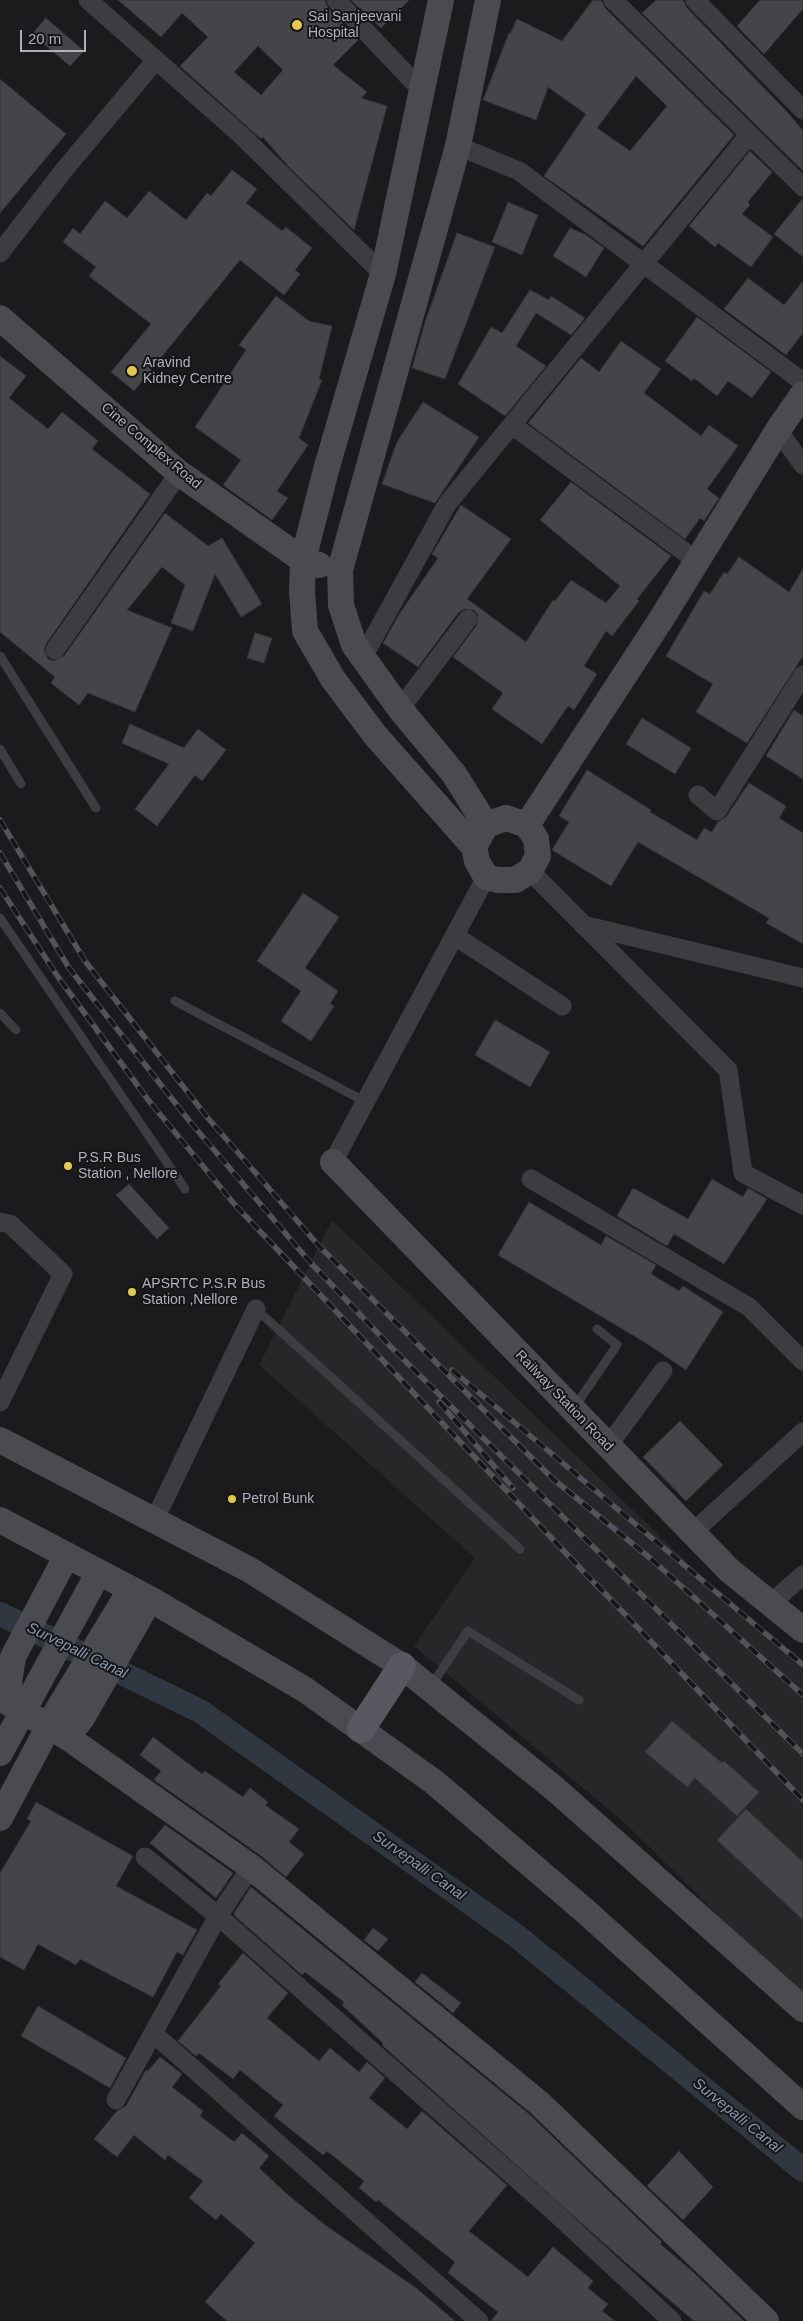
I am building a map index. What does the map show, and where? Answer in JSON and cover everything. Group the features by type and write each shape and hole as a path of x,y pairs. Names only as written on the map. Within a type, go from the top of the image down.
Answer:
{"main road":[{"path":"441,0 383,274 326,470 303,560 305,631 319,655 374,735 480,836"},
{"path":"480,836 506,818 527,825 536,839 538,856 530,871 515,880 498,880 486,877 477,861 480,836 454,774 400,709 364,655 354,645 341,605 340,570 458,146 488,0"},
{"name":"Cine Complex Road","path":"0,318 179,473 303,560 340,570"},
{"path":"527,825 697,561 778,430 803,394"},
{"name":"Railway Station Road","path":"333,1162 729,1570 803,1630"},
{"path":"0,1440 250,1570 402,1666 555,1789 803,2009"},
{"path":"0,1520 62,1565 99,1572 304,1689 434,1782 539,1872 803,2107"},
{"path":"0,1753 10,1703 8,1689 13,1658 62,1565"},
{"path":"10,1703 39,1679 99,1572"},
{"path":"0,1818 140,1594"},
{"path":"58,1725 89,1705 126,1619"},
{"path":"360,1729 402,1666"},
{"path":"10,1703 58,1725 251,1867 539,2103 766,2321"}],"street":[{"path":"88,0 242,136 383,274"},
{"path":"336,0 423,92"},
{"path":"613,0 803,187"},
{"path":"695,0 803,110"},
{"path":"0,253 156,60"},
{"path":"364,655 447,504 749,134"},
{"path":"458,146 519,171 803,382"},
{"path":"512,425 697,561"},
{"path":"778,430 803,465"},
{"path":"55,650 179,473"},
{"path":"400,709 468,619"},
{"path":"698,795 717,811 803,675"},
{"path":"530,871 728,1070 743,1173 803,1205"},
{"path":"333,1162 486,877"},
{"path":"583,924 803,978"},
{"path":"455,936 562,1006"},
{"path":"531,1179 749,1307 803,1361"},
{"path":"0,1222 10,1224 63,1274 0,1402"},
{"path":"156,1520 256,1309"},
{"path":"608,1446 664,1371"},
{"path":"692,1533 803,1432"},
{"path":"770,1604 803,1575"},
{"path":"145,1857 218,1916 550,2208 672,2321"},
{"path":"116,2100 218,1916 251,1867"},
{"path":"154,2034 471,2318"}],"lane":[{"path":"0,656 96,808"},
{"path":"0,749 21,784"},
{"path":"0,918 185,1189"},
{"path":"175,1001 366,1102"},
{"path":"0,1013 16,1030"},
{"path":"256,1309 520,1549"},
{"path":"573,1410 618,1346 597,1329"},
{"path":"429,1688 468,1631 579,1700"}],"shaded area":[{"path":"332,1220 723,1597 803,1660 803,2000 626,1824 414,1646 475,1558 259,1365"}],"building":[{"path":"118,0 325,0 328,8 358,40 333,65 367,92 361,98 387,106 354,230 289,167 263,137 261,139 180,66 208,37 182,13 161,37","holes":["258,46 283,70 261,95 234,72"]},
{"path":"351,0 409,0 381,28"},
{"path":"593,0 602,1 605,8 734,135 643,246 544,176 586,114 548,87 536,120 483,100 509,33 517,19 562,41","holes":["636,76 667,106 630,151 597,128"]},
{"path":"656,0 683,0 687,8 790,115 803,131 803,171 642,13"},
{"path":"760,0 803,0 803,9 764,54 737,26"},
{"path":"46,18 84,51 70,66 32,34"},
{"path":"0,79 66,134 0,213"},
{"path":"750,151 772,172 748,202 750,205 742,214 773,237 751,267 718,243 715,247 689,226"},
{"path":"232,170 257,189 246,203 282,231 286,227 312,248 295,270 300,274 284,295 240,260 134,391 111,372 151,324 89,276 96,267 63,242 73,228 80,234 105,201 127,218 149,191 186,220 207,193 211,196"},
{"path":"803,198 803,257 774,234"},
{"path":"508,202 538,215 522,255 492,242"},
{"path":"570,228 586,235 604,248 586,277 553,256"},
{"path":"457,233 495,247 445,379 412,368 425,322"},
{"path":"748,278 784,305 803,281 803,333 786,355 724,309"},
{"path":"530,290 549,300 551,296 585,318 571,335 536,313 516,346 546,366 505,416 458,384 491,327 502,333"},
{"path":"276,296 309,321 332,326 319,379 322,380 299,438 308,445 277,491 288,498 272,520 223,485 241,460 195,427 246,350 239,345"},
{"path":"697,317 771,372 752,398 728,381 717,396 694,378 692,381 665,361"},
{"path":"621,341 661,369 644,393 701,436 709,425 738,446 707,489 719,498 704,521 700,518 685,539 528,423 581,358 599,372"},
{"path":"0,356 26,376 9,398 48,429 62,412 98,441 92,449 150,494 46,644 44,650 48,659 54,661 64,656 165,513 208,546 222,538 262,604 241,617 215,574 193,631 171,623 185,585 162,567 127,610 172,628 135,712 88,693 79,705 51,683 55,677 0,632"},
{"path":"423,402 479,437 435,503 382,484 397,442"},
{"path":"571,482 671,556 637,599 639,601 612,636 606,631 584,666 597,674 574,710 568,706 542,744 492,709 503,693 453,657 477,625 478,615 474,610 464,609 459,612 418,667 383,643 400,613 438,558 432,554 461,505 511,539 467,599 526,642 553,600 555,601 571,580 606,603 620,586 540,520"},
{"path":"739,557 789,592 803,569 803,656 747,743 696,712 713,684 666,656 704,591 710,594 724,572 727,574"},
{"path":"255,633 272,638 264,663 247,658"},
{"path":"794,710 803,716 803,779 766,756"},
{"path":"642,718 691,748 675,774 626,744"},
{"path":"130,724 184,748 198,729 226,750 202,781 195,775 157,826 135,809 169,764 122,743"},
{"path":"587,770 651,810 650,812 697,840 704,828 712,832 718,822 726,817 749,783 786,806 779,818 803,833 803,944 766,923 769,918 638,842 611,886 552,850 569,822 559,816"},
{"path":"303,893 339,917 305,968 338,991 330,1004 334,1006 311,1041 281,1021 301,991 257,961"},
{"path":"495,1020 550,1052 530,1087 475,1055"},
{"path":"712,1179 743,1197 748,1188 767,1199 724,1264 674,1234 667,1246 617,1216 633,1188 688,1219"},
{"path":"129,1184 169,1228 157,1239 116,1195"},
{"path":"529,1202 601,1245 606,1236 656,1265 651,1274 679,1291 683,1286 723,1312 686,1370 646,1343 498,1255"},
{"path":"680,1421 723,1465 686,1501 643,1457"},
{"path":"672,1721 722,1763 724,1761 759,1792 737,1816 695,1778 687,1787 645,1752"},
{"path":"153,1737 202,1774 205,1771 243,1797 250,1788 268,1802 265,1805 299,1829 289,1842 304,1854 286,1877 260,1855 154,1780 161,1771 140,1755"},
{"path":"36,1802 133,1856 116,1886 197,1930 183,1955 177,1952 153,1997 80,1959 76,1965 38,1944 24,1970 0,1957 0,1873 31,1821 27,1819"},
{"path":"746,1809 803,1862 803,1920 717,1840"},
{"path":"165,1825 233,1873 216,1898 150,1843"},
{"path":"251,1887 529,2114 662,2242 660,2244 692,2271 744,2321 694,2321 624,2261 382,2045 383,2043 342,2005 344,2002 305,1972 302,1975 235,1916 234,1913"},
{"path":"373,1928 388,1939 378,1951 364,1940"},
{"path":"243,1953 288,1993 267,2018 319,2061 330,2048 359,2072 367,2062 385,2078 369,2098 407,2129 422,2111 507,2185 469,2231 528,2277 553,2247 593,2281 588,2288 608,2304 602,2311 615,2321 491,2321 498,2312 448,2273 455,2262 378,2200 376,2202 359,2188 364,2181 327,2151 323,2155 274,2116 283,2105 240,2070 233,2079 199,2053 196,2056 178,2041 221,1986 218,1984"},
{"path":"422,1973 461,2003 453,2013 415,1982"},
{"path":"38,2006 126,2058 110,2088 21,2036"},
{"path":"160,2057 182,2074 172,2087 203,2111 200,2116 234,2142 242,2133 269,2156 259,2168 288,2195 325,2225 416,2288 455,2321 227,2321 205,2302 255,2243 221,2214 216,2220 189,2198 203,2181 168,2155 165,2160 134,2135 117,2157 94,2139 117,2111 126,2106 146,2070 148,2071"},
{"path":"679,2151 713,2187 683,2220 647,2186"}],"waterway":[{"name":"Survepalli Canal","path":"0,1614 200,1711 518,1937 803,2170"}],"railway":[{"path":"0,820 85,961 207,1117 319,1246 553,1479 650,1558 803,1695"},
{"path":"0,853 69,968 191,1123 310,1262 390,1346 803,1754"},
{"path":"0,888 58,977 149,1101 236,1206 600,1589"},
{"path":"452,1370 803,1665"},
{"path":"439,1402 513,1488"},
{"path":"596,1584 803,1800"}],"place":[{"name":"Sai Sanjeevani Hospital","path":"297,25"},
{"name":"Aravind Kidney Centre","path":"132,371"},
{"name":"P.S.R Bus Station , Nellore","path":"68,1166"},
{"name":"APSRTC P.S.R Bus Station ,Nellore","path":"132,1292"},
{"name":"Petrol Bunk","path":"232,1499"}]}
